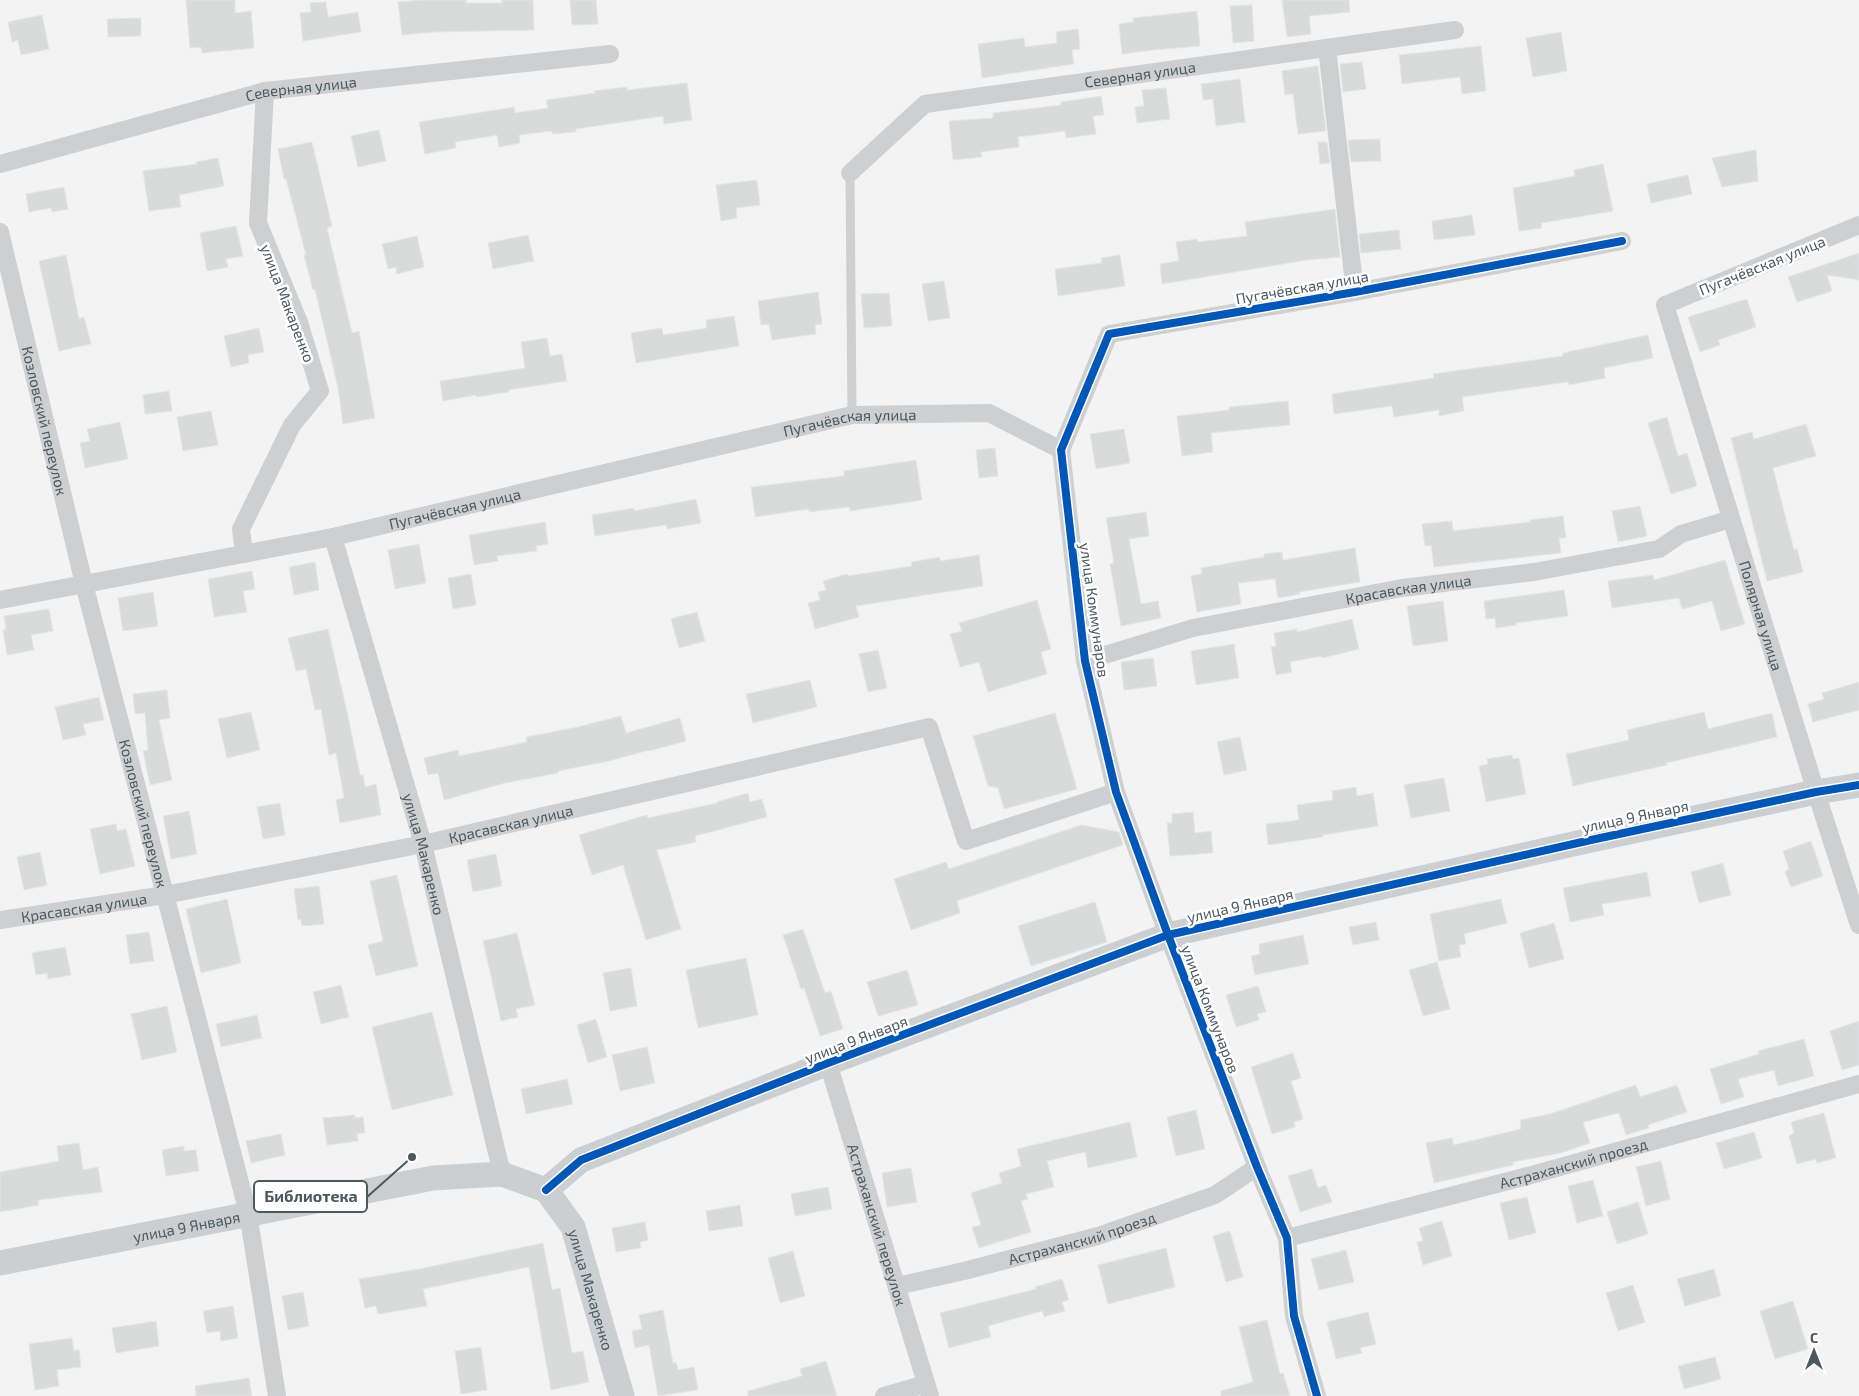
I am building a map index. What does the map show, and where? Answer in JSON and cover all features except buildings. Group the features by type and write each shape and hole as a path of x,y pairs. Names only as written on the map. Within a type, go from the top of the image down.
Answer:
{"street":[{"name":"Северная улица","path":"850,173 925,104 1455,30"},
{"path":"1327,48 1355,292"},
{"name":"Северная улица","path":"0,164 265,91 610,54"},
{"name":"улица Макаренко","path":"244,554 241,529 292,425 320,391 299,322 258,223 265,91"},
{"name":"Пугачёвская улица","path":"1665,304 1859,225"},
{"name":"Козловский переулок","path":"0,232 84,584 248,1213 277,1396"},
{"name":"Пугачёвская улица","path":"0,600 333,537 852,415 989,413 1061,450 1109,334 1355,292 1622,241"},
{"name":"Полярная улица","path":"1665,304 1859,925"},
{"name":"улица Коммунаров","path":"1061,450 1085,661 1116,792 1168,935 1257,1167 1287,1238 1294,1316 1317,1396"},
{"name":"Красавская улица","path":"1085,661 1193,628 1402,588 1534,572 1659,550 1681,534 1731,519"},
{"name":"улица Макаренко","path":"333,537 423,844 502,1174"},
{"name":"Красавская улица","path":"0,920 165,895 423,844 929,727 966,841 1116,792"},
{"name":"улица 9 Января","path":"0,1263 433,1178 502,1174 546,1190 581,1160 1168,935 1591,840 1816,792 1859,785"},
{"name":"Астраханский переулок","path":"828,1064 928,1390 884,1396"},
{"name":"Астраханский проезд","path":"1287,1238 1524,1177 1859,1084"},
{"name":"Астраханский проезд","path":"897,1286 964,1271 1098,1236 1215,1195 1257,1167"},
{"name":"улица Макаренко","path":"546,1190 573,1227 622,1396"}],"lane":[{"path":"850,173 852,415"}],"cycle path":[{"path":"1317,1396 1294,1316 1287,1238 1257,1167 1168,935 1116,792 1085,661 1061,450 1109,334 1355,292 1622,241"},
{"path":"546,1190 581,1160 828,1063 1168,935 1591,840 1816,792 1859,785"}],"place":[{"name":"Библиотека","path":"412,1157"}]}
